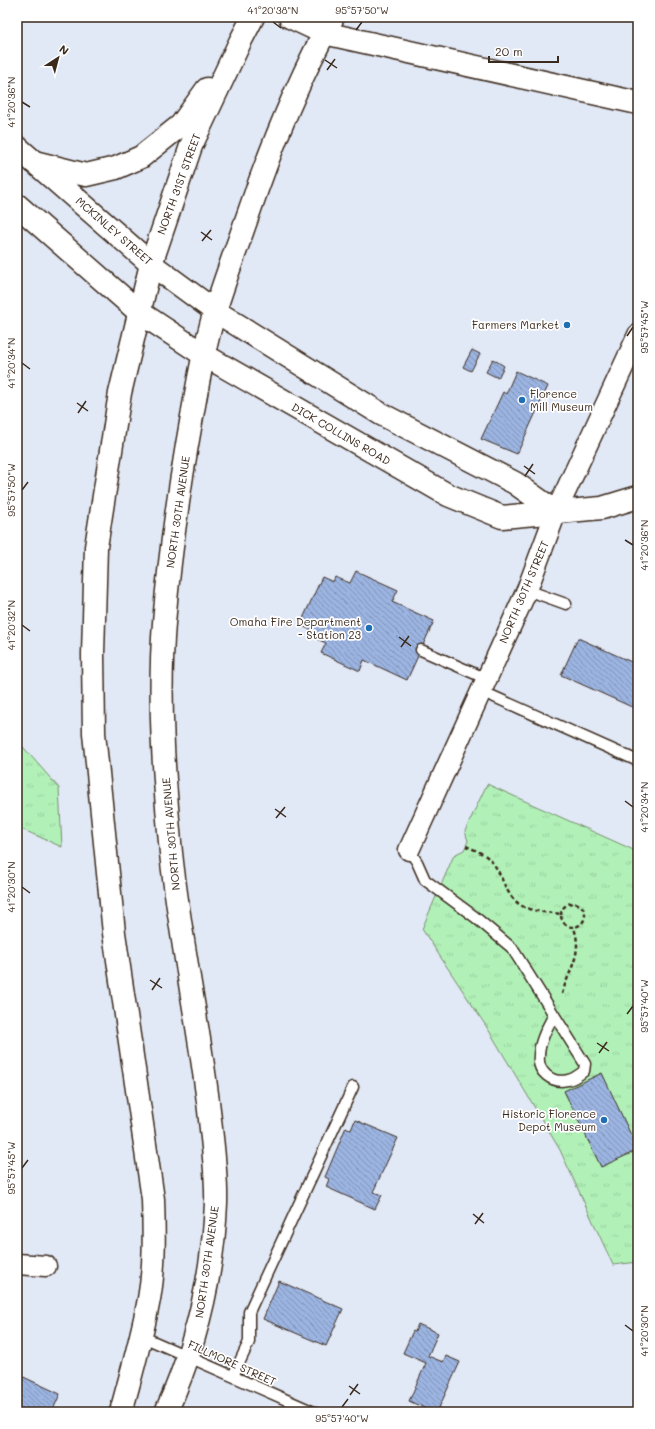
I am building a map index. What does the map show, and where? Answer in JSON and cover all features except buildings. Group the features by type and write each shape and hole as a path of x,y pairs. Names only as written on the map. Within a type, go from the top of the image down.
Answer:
{"main road":[{"name":"NORTH 31ST STREET","path":"140,312 152,264 191,146 240,42 254,17"},
{"path":"290,17 328,25 638,103"},
{"path":"328,25 289,106 215,311 381,414 515,483 556,512"},
{"path":"34,162 86,175 116,168 141,158 181,125 240,42"},
{"name":"MCKINLEY STREET","path":"17,147 152,264 215,311"},
{"path":"17,205 140,312 120,393 96,547 93,662 94,733 114,933 153,1199 152,1268 141,1336 121,1412"},
{"name":"NORTH 30TH AVENUE","path":"188,1357 196,1331 208,1273 216,1202 215,1166 206,1085 180,924 171,854 162,699 164,626 174,520 204,355 215,311"},
{"name":"DICK COLLINS ROAD","path":"140,312 204,355 448,495 502,517 602,508 638,497"},
{"path":"166,1412 188,1357"}],"street":[{"name":"NORTH 30TH STREET","path":"409,850 527,590 556,512 638,335"},
{"path":"17,1264 46,1266"}],"lane":[{"path":"527,590 566,604"},
{"path":"421,650 484,685 638,762"},
{"path":"409,850 418,862 425,880 475,917 512,948 585,1064 584,1071 567,1080 557,1080 546,1076 542,1071 538,1057 546,1028 554,1015"},
{"path":"233,1376 249,1342 249,1312 353,1087"},
{"name":"FILLMORE STREET","path":"141,1336 314,1412"}],"path":[{"path":"466,846 478,851 492,862 508,891 519,904 533,910 561,914"},
{"path":"571,903 582,907 585,918 581,925 574,928 563,922 561,914 564,907 571,903"},
{"path":"554,1015 577,954 577,937 574,928"}],"green space":[{"path":"17,740 59,788 62,847 17,827"},
{"path":"487,784 638,852 638,1262 613,1265 560,1150 488,1029 422,929 454,855 464,850 468,841 465,831"}],"place":[{"name":"Farmers Market","path":"567,325"},
{"name":"Florence Mill Museum","path":"522,400"},
{"name":"Omaha Fire Department - Station 23","path":"369,628"},
{"name":"Historic Florence Depot Museum","path":"604,1120"}]}
